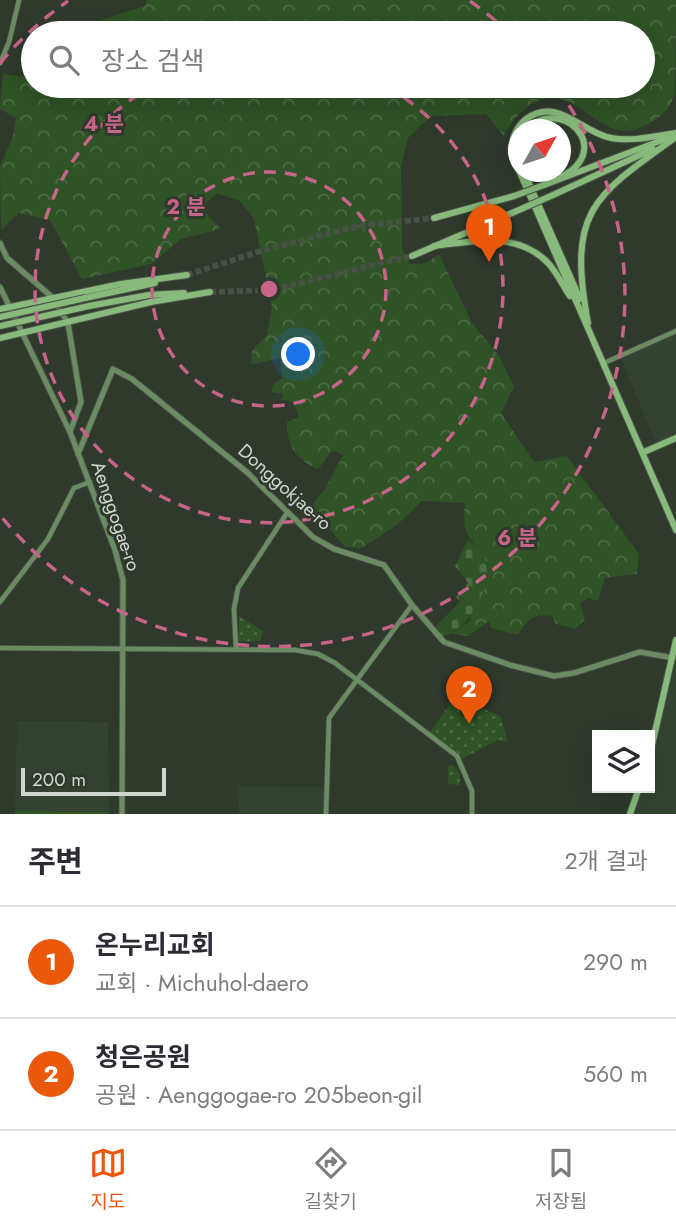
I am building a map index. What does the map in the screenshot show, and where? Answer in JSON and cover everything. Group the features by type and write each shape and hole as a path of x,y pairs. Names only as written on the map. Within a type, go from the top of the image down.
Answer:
{"main road":[{"path":"676,135 625,140 607,138 566,115 547,111 528,118 515,133 511,152 513,162 644,452 676,530"},
{"path":"540,119 560,119"},
{"path":"571,125 586,146 583,159 571,172"},
{"path":"434,218 544,185 676,135"},
{"path":"412,256 627,163 676,135"},
{"path":"590,331 579,260 582,234 604,193 619,178 676,135"},
{"path":"529,182 576,286 590,331"},
{"path":"544,185 550,182"},
{"path":"434,246 491,239 533,251 549,264 590,331"},
{"path":"0,309 52,297 187,275 0,317"},
{"path":"0,326 149,295 210,292 151,302 0,338"},
{"path":"644,452 676,438"},
{"path":"655,735 673,667 676,640"},
{"path":"630,814 637,793"}],"street":[{"path":"0,63 9,43 19,0"},
{"path":"0,243 7,258 19,272 52,297 68,323 81,402 70,432"},
{"name":"Aenggogae-ro","path":"0,287 70,432 115,550 123,580 122,814"},
{"path":"603,364 676,331"},
{"name":"Donggokjae-ro","path":"78,454 113,369 132,379 248,473 313,537 334,549 384,565 412,605 444,642 545,674 564,676 640,652 673,658"},
{"path":"0,602 48,539 74,488 90,482"},
{"path":"236,649 234,610 237,588 287,513"},
{"path":"326,814 329,718 412,605"},
{"path":"0,648 295,650 318,654 357,679 457,755 467,772 472,791 472,814"}],"shaded area":[{"path":"676,331 676,438 657,446 620,356"},
{"path":"671,666 676,667 676,814 630,814 636,793 655,793 654,730"},
{"path":"17,721 108,722 109,812 15,811"},
{"path":"238,786 326,787 326,814 239,814"}],"green space":[{"path":"147,0 676,0 675,92 663,114 636,129 624,131 602,124 573,104 553,98 655,98 655,21 101,20 145,6"},
{"path":"3,74 21,76 21,98 553,98 535,102 515,119 508,119 508,130 504,136 486,114 431,116 408,138 401,166 402,248 410,264 426,263 439,254 472,323 499,356 514,387 501,413 534,462 567,456 639,554 637,574 605,578 598,601 588,598 580,604 585,619 575,629 556,624 552,616 545,615 531,619 518,635 491,628 489,621 468,636 451,634 470,621 483,552 466,531 465,503 422,501 397,525 360,549 344,546 329,528 311,517 315,509 314,502 325,489 343,455 333,450 318,469 304,462 294,451 288,438 287,422 299,417 293,402 281,400 283,394 271,392 274,383 282,379 280,358 251,365 252,350 267,335 272,307 254,219 240,201 217,193 201,208 221,229 181,239 151,264 82,279 50,220 19,213 1,230 0,166 13,136 16,118 0,109"},
{"path":"468,540 483,552 490,575 467,620 461,627 442,636 435,627 460,602 456,597 468,583 455,566"},
{"path":"239,616 263,631 260,641 238,642"},
{"path":"450,704 466,715 474,705 500,716 508,742 498,740 460,760 429,733"},
{"path":"453,765 460,774 460,785 448,784 448,766"},
{"path":"15,811 109,812 109,814 15,814"}],"tunnel":[{"path":"187,275 264,250 358,226 434,218"},
{"path":"210,292 271,290 412,256"}],"place":[{"name":"온누리교회","path":"489,262"},
{"name":"청은공원","path":"469,724"}]}
